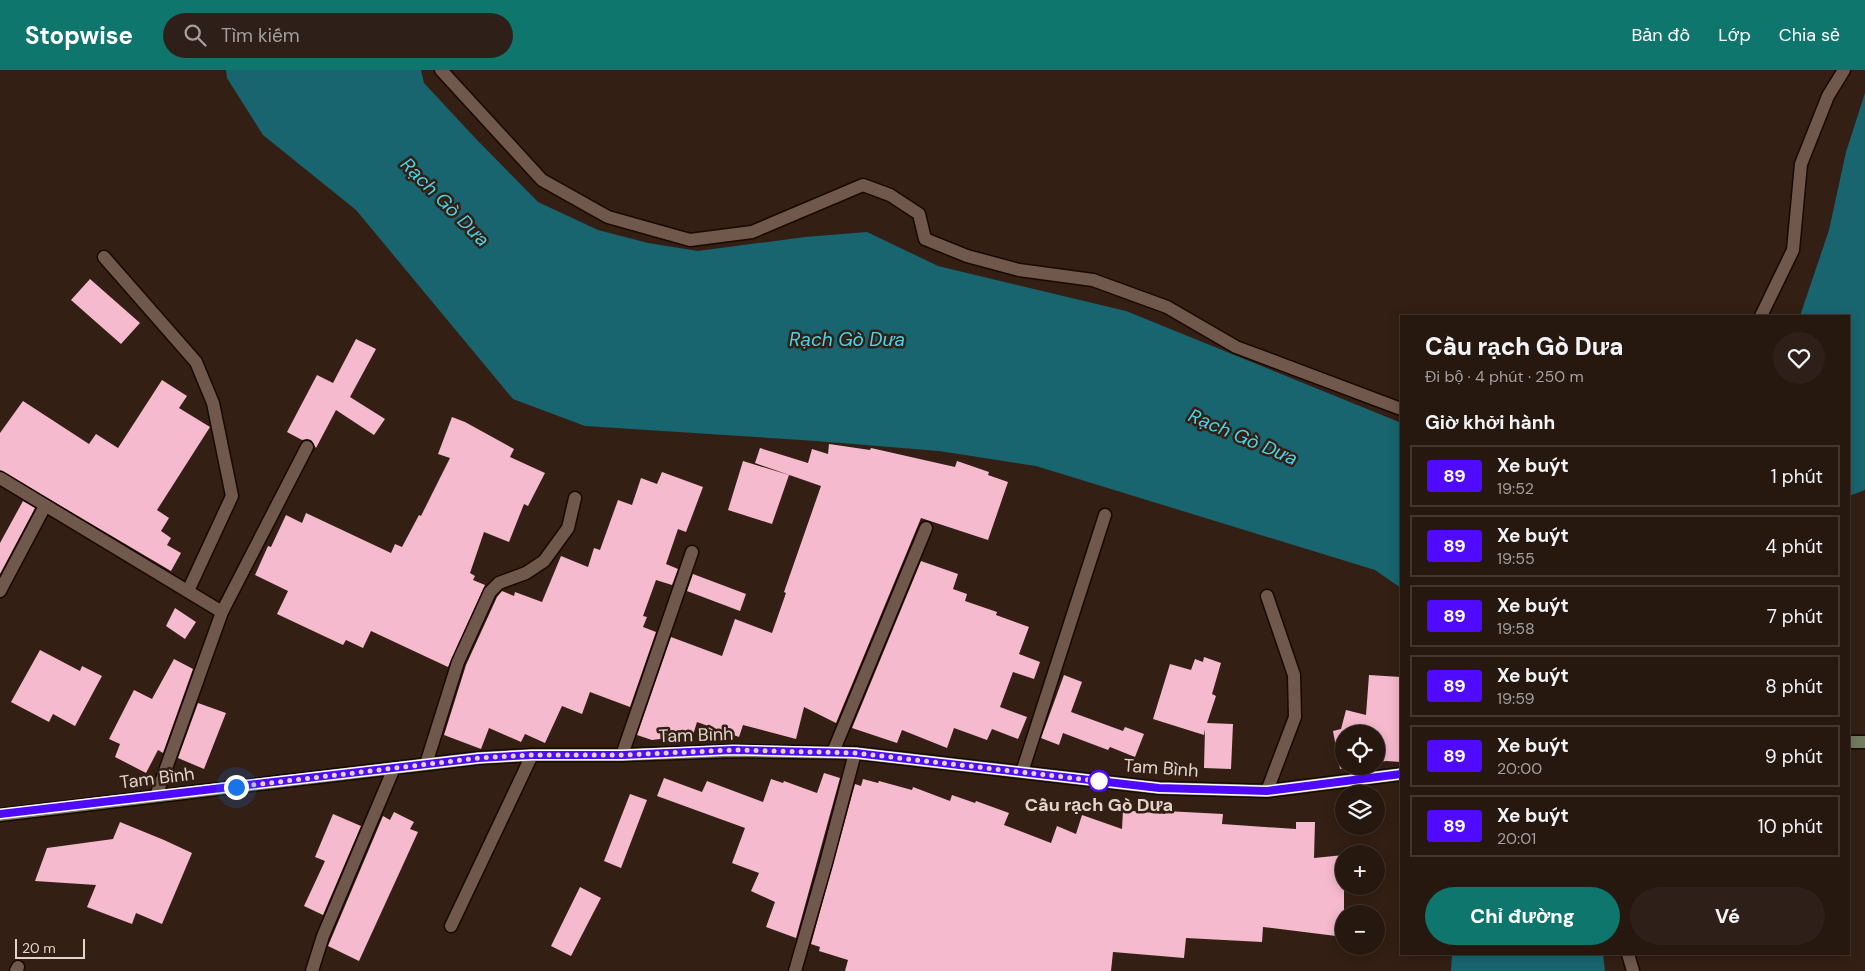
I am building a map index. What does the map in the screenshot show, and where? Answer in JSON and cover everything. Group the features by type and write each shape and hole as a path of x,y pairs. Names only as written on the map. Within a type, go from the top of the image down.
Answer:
{"main road":[{"path":"1850,742 1865,742"},
{"name":"Tam Bình","path":"0,814 479,758 532,755 622,755 733,750 855,753 1159,788 1267,791 1397,774"}],"street":[{"path":"441,70 542,180 608,217 690,240 743,234 752,232 863,185 890,195 919,214 925,240 967,256 1019,270 1093,280 1167,307 1236,347 1400,409"},
{"path":"1761,315 1793,250 1801,164 1828,96 1844,70"},
{"path":"104,257 196,362 213,403 232,496 188,591"},
{"path":"156,796 222,612 307,446"},
{"path":"0,478 222,612"},
{"path":"426,764 458,662 490,592 499,583 526,572 544,561 568,528 575,498"},
{"path":"0,590 45,506"},
{"path":"1022,772 1105,515"},
{"path":"833,752 926,528"},
{"path":"622,755 692,552"},
{"path":"1267,596 1294,675 1296,717 1267,791"},
{"path":"795,971 855,753"},
{"path":"451,926 532,755"},
{"path":"312,971 323,936 394,768"},
{"path":"1628,955 1633,971"}],"water":[{"name":"Rạch Gò Dưa","path":"226,70 421,70 424,83 538,202 598,230 648,243 698,251 805,237 867,232 938,266 1126,311 1399,422 1400,587 1375,570 1036,466 939,451 585,426 513,399 356,210 263,135 227,78"},
{"path":"1865,93 1865,490 1850,496 1850,315 1800,315 1829,230 1846,152"},
{"path":"1452,955 1603,955 1605,971 1451,971"}],"building":[{"path":"90,279 140,323 121,344 71,300"},
{"path":"356,339 376,349 350,397 385,419 374,435 336,410 316,448 311,440 302,440 287,432 317,375 333,383"},
{"path":"162,380 187,396 179,408 210,427 157,510 169,518 161,531 171,538 167,545 181,553 171,571 0,470 0,433 23,401 89,444 96,434 118,448"},
{"path":"452,417 465,422 514,449 510,457 545,473 528,506 524,504 509,542 484,532 470,573 475,576 473,580 485,585 448,667 371,631 363,648 346,640 343,645 277,614 288,591 255,575 268,546 271,547 286,515 302,523 306,513 391,553 395,544 402,547 419,515 421,516 450,458 438,454"},
{"path":"829,444 870,450 871,448 955,467 957,461 989,472 988,475 1008,482 988,540 921,518 836,723 804,707 796,739 743,725 739,737 697,722 693,735 652,740 637,735 671,637 722,656 735,619 772,633 786,593 784,592 821,486 755,463 760,448 808,463 812,449 828,454"},
{"path":"743,461 789,475 772,524 728,510"},
{"path":"662,472 703,487 686,532 678,529 666,564 678,569 672,585 656,580 643,616 647,617 643,627 656,632 630,707 590,692 582,714 562,706 545,743 525,734 521,742 489,728 481,749 444,735 466,665 497,597 502,591 514,596 515,592 542,602 561,556 588,567 594,548 600,550 618,500 632,505 641,478 657,484"},
{"path":"23,501 35,508 0,574 0,543"},
{"path":"921,561 958,574 953,589 967,594 965,601 997,612 996,615 1029,627 1019,654 1040,662 1034,679 1013,672 1000,707 1027,717 1018,739 992,729 987,740 954,728 947,748 902,730 897,743 852,728"},
{"path":"693,574 746,594 740,611 687,591"},
{"path":"175,608 196,622 185,639 166,626"},
{"path":"40,650 80,671 82,666 102,676 75,726 53,714 49,722 11,702"},
{"path":"1204,657 1221,663 1212,694 1216,696 1207,723 1233,724 1231,769 1204,768 1205,729 1204,735 1153,719 1170,664 1191,670 1195,659 1203,662"},
{"path":"174,659 193,669 163,753 158,750 146,773 115,757 120,744 109,739 134,690 152,699"},
{"path":"1064,675 1082,682 1071,712 1123,731 1125,727 1144,734 1135,757 1110,747 1108,750 1063,733 1059,745 1041,738"},
{"path":"1369,675 1400,677 1400,762 1385,761 1385,725 1342,725 1346,710 1366,715"},
{"path":"198,703 226,713 204,769 178,758"},
{"path":"824,773 840,778 796,938 766,927 775,902 751,891 759,873 732,863 745,828 657,796 664,778 702,792 707,781 763,802 771,779 783,783 784,781 817,793"},
{"path":"863,779 878,783 879,781 912,790 913,787 950,801 952,795 975,803 976,801 1009,813 1004,825 1051,843 1057,826 1076,834 1082,815 1122,829 1123,810 1165,814 1165,811 1223,814 1222,824 1296,829 1296,822 1315,822 1314,858 1335,856 1335,895 1344,895 1344,905 1335,905 1335,936 1263,927 1262,942 1186,938 1184,958 1113,952 1111,971 845,971 848,960 819,951 820,947 811,944 855,784 861,786"},
{"path":"630,794 647,800 621,868 604,861"},
{"path":"394,812 414,822 410,829 418,832 359,961 328,946 383,816 390,820"},
{"path":"333,814 361,826 323,915 304,906 325,861 315,857"},
{"path":"120,822 192,853 162,924 136,913 132,924 87,907 96,885 35,881 47,848 113,839"},
{"path":"580,887 601,898 571,956 551,946"}],"bus line":[{"name":"89","path":"0,814 479,758 532,755 622,755 733,750 855,753 1159,788 1267,791 1400,774"}],"place":[{"name":"Cầu rạch Gò Dưa","path":"1099,781"}],"route":[{"path":"236,787 479,758 532,755 622,755 733,750 855,753 1099,781"}]}
